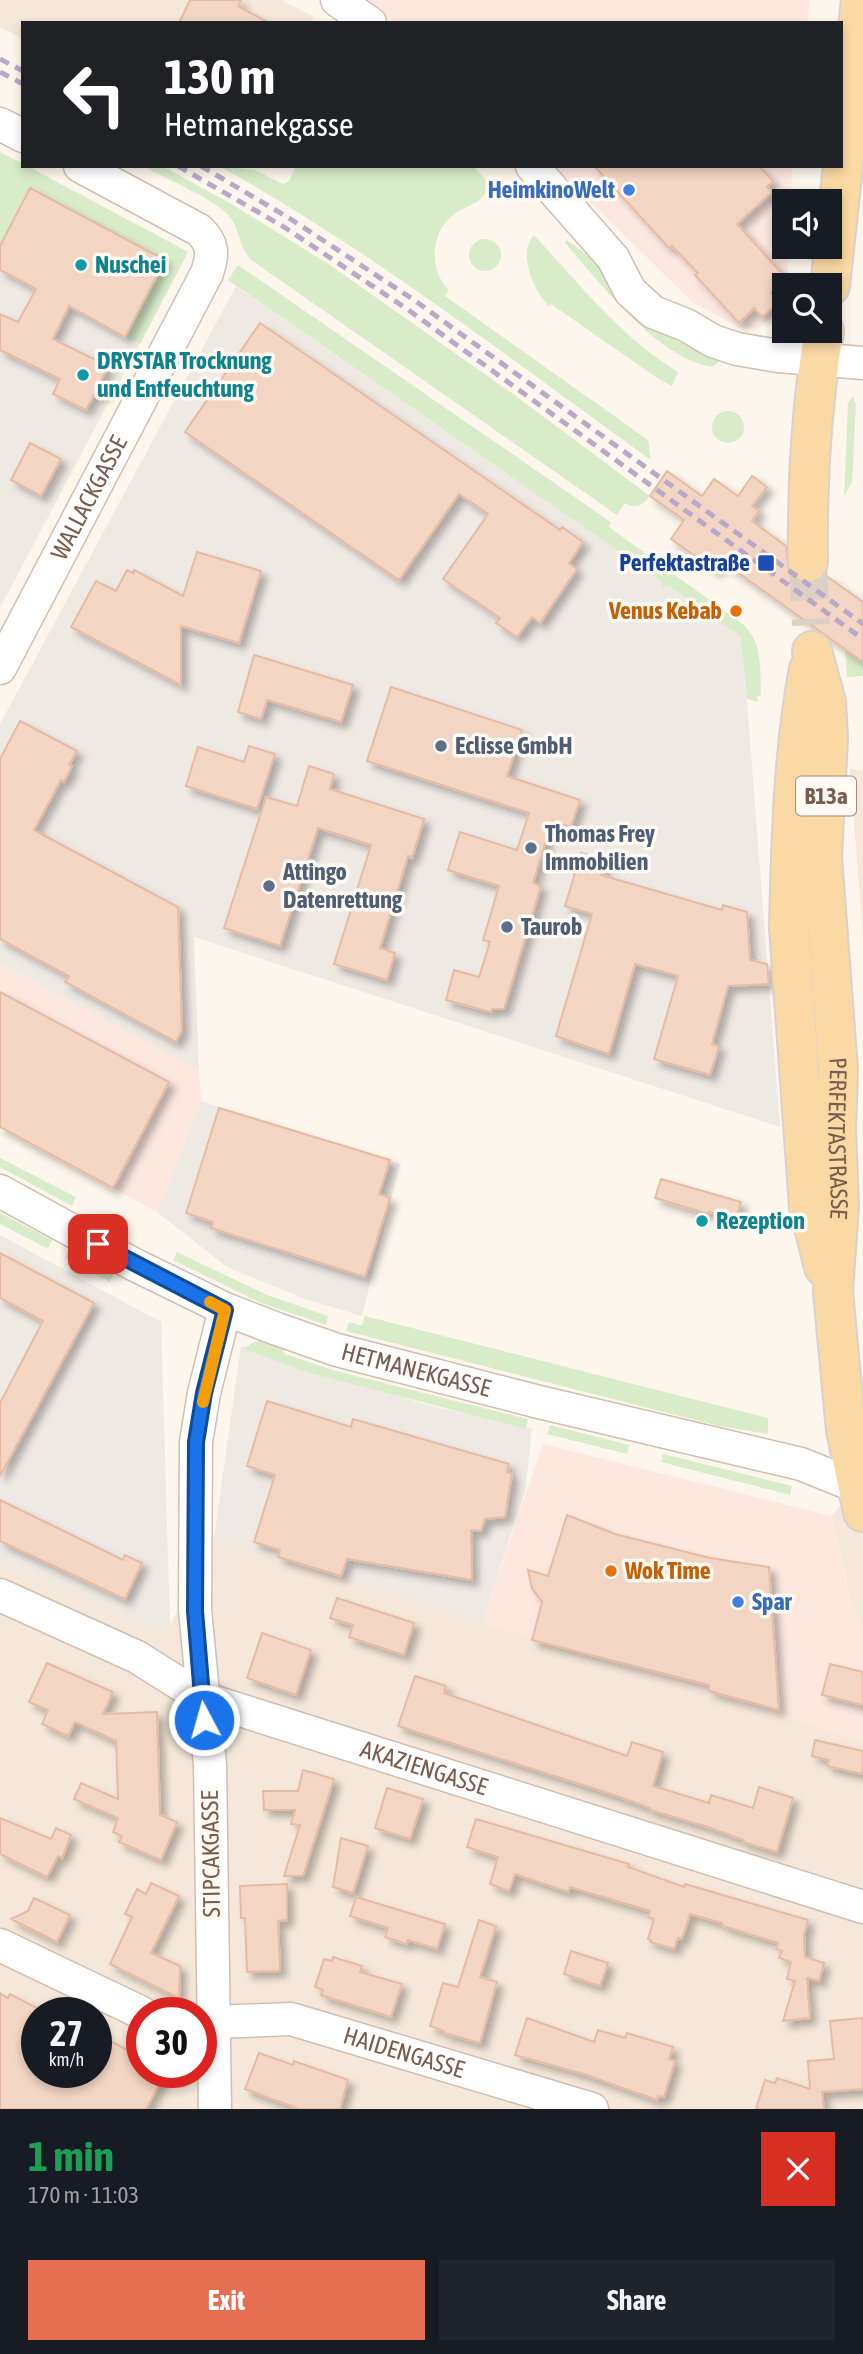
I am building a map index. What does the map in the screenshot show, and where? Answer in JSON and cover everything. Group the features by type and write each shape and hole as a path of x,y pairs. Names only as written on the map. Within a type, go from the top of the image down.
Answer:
{"main road":[{"path":"843,166 861,0"},
{"path":"831,273 843,168"},
{"path":"808,562 810,434 821,345"},
{"name":"PERFEKTASTRASSE","path":"812,638 801,711 790,882 790,940 809,1207 833,1292 846,1430 861,1496"}],"street":[{"path":"0,124 21,135"},
{"name":"WALLACKGASSE","path":"0,668 207,274 212,250 211,243 199,230 84,168"},
{"path":"531,168 613,258 625,286 635,298 659,315 686,325 713,341 737,349 821,345 863,363"},
{"name":"HETMANEKGASSE","path":"0,1191 133,1264 225,1310 337,1350 539,1402 801,1464 861,1496"},
{"name":"STIPCAKGASSE","path":"208,1997 210,1765 195,1611 196,1442 204,1393 225,1310"},
{"name":"AKAZIENGASSE","path":"0,1595 137,1657 202,1698 863,1907"},
{"path":"0,1945 126,2004"},
{"name":"HAIDENGASSE","path":"217,2023 291,2019 592,2109"},
{"name":"STIPCAKGASSE","path":"213,2088 215,2109"}],"shaded area":[{"path":"0,0 281,0 314,17 312,21 21,21 21,38 0,27"},
{"path":"363,0 810,0 807,21 393,21"},
{"path":"0,152 21,163 21,168 31,168 188,252 0,608"},
{"path":"556,168 792,168 791,189 772,189 772,259 788,259 788,273 772,273 772,317 757,329 740,328 692,302"},
{"path":"236,286 661,581 662,587 669,586 742,637 780,1127 194,937 199,1071 0,963 0,724"},
{"path":"850,769 863,771 863,938"},
{"path":"0,963 199,1071 201,1101 157,1212 0,1127"},
{"path":"201,1101 400,1164 362,1316 308,1300 227,1267 157,1212"},
{"path":"0,1235 161,1322 170,1625 152,1630 0,1560"},
{"path":"241,1346 427,1405 532,1428 525,1492 482,1623 214,1537"},
{"path":"543,1444 832,1516 851,1601 863,1632 863,1742 482,1623"},
{"path":"863,1477 863,1632 851,1601 832,1516"},
{"path":"214,1537 863,1742 863,2109 0,2109 0,1560 152,1630 170,1625"}],"green space":[{"path":"0,152 21,163 21,168 31,168 188,252 140,344 125,337 165,260 30,188 0,246"},
{"path":"147,168 166,168 228,202 330,265 513,394 650,496 639,506 625,503 617,515 251,260 244,250 233,221 222,209"},
{"path":"222,168 255,170 283,184 289,181 295,168 475,168 489,183 487,190 480,199 445,223 436,241 435,262 448,290 445,296 648,440 651,460 385,269"},
{"path":"534,235 619,326 678,372 672,386 543,300 533,282 527,261 529,242"},
{"path":"485,239 496,244 501,255 496,266 485,271 474,266 469,255 474,244"},
{"path":"566,240 592,260 663,331 719,362 712,367 691,360 650,334 613,298 565,243"},
{"path":"238,265 611,522 609,527 744,625 755,640 759,658 761,695 757,696 758,702 747,699 741,637 669,586 662,587 661,581 228,280"},
{"path":"853,396 856,405 852,482 844,496 848,403"},
{"path":"728,411 739,416 744,427 739,438 728,443 717,438 712,427 717,416"},
{"path":"845,650 863,662 863,676 847,677"},
{"path":"0,1158 76,1197 72,1206 0,1167"},
{"path":"0,1213 52,1240 48,1249 0,1224"},
{"path":"69,1250 114,1273 110,1282 65,1258"},
{"path":"177,1252 267,1295 328,1316 326,1325 261,1303 173,1260"},
{"path":"365,1316 768,1418 768,1434 719,1426 346,1331 349,1322 362,1326"},
{"path":"266,1340 278,1343 285,1354 336,1371 528,1419 526,1429 310,1373 243,1349 254,1342"},
{"path":"550,1425 629,1445 627,1454 547,1434"},
{"path":"663,1454 792,1486 790,1495 661,1462"}],"building":[{"path":"190,0 241,0 238,6 265,21 180,21"},
{"path":"596,168 761,168 773,181 767,187 772,192 737,224 782,273 772,273 772,308 762,317 754,308 739,323 672,246 669,248"},
{"name":"Nuschei","path":"30,188 165,260 125,337 69,306 53,339 108,366 100,383 104,394 94,395 86,410 53,394 60,379 0,350 0,314 18,322 36,289 0,270 0,246"},
{"path":"260,323 560,530 562,527 583,542 569,563 577,569 540,623 532,617 517,637 496,623 500,618 443,579 488,514 459,494 399,580 185,432"},
{"path":"30,443 61,459 41,496 11,480"},
{"name":"Perfektastraße","path":"667,471 702,496 714,479 738,496 752,476 767,487 752,506 759,511 752,521 786,546 789,572 797,581 809,584 825,575 863,602 863,662 723,562 716,571 671,539 684,520 650,496"},
{"path":"197,552 261,571 239,643 181,626 181,685 71,627 96,581 116,591 127,570 133,573 134,570 183,596"},
{"path":"254,655 353,685 341,722 267,700 261,719 238,712"},
{"path":"391,687 522,730 507,776 580,800 571,827 552,821 533,883 541,886 504,1009 492,1009 491,1012 446,1000 454,970 479,977 490,942 483,940 499,886 448,870 460,832 517,850 529,813 367,761"},
{"path":"20,721 77,751 64,782 61,780 34,830 178,907 182,1030 176,1042 65,982 69,976 0,939 0,759"},
{"path":"249,746 275,754 257,809 186,786 198,747 244,762"},
{"path":"309,766 334,774 330,789 424,819 412,858 408,856 380,948 395,953 387,980 334,964 371,845 318,828 280,946 224,928 266,797 297,806"},
{"path":"581,853 606,860 601,875 722,910 723,905 747,912 750,960 767,964 769,984 728,986 712,1044 719,1046 710,1075 654,1059 678,976 635,964 609,1054 556,1036 592,914 565,906"},
{"path":"0,992 169,1082 113,1188 0,1127"},
{"path":"219,1108 390,1160 379,1194 390,1198 365,1277 211,1228 213,1222 186,1213"},
{"path":"661,1179 741,1202 736,1219 709,1212 708,1214 655,1198"},
{"path":"0,1253 94,1303 0,1476 0,1403 43,1321 0,1298"},
{"path":"267,1401 351,1427 353,1419 509,1464 507,1472 512,1474 505,1517 485,1519 481,1531 471,1530 472,1580 347,1559 341,1576 278,1557 280,1550 254,1542 275,1475 247,1466"},
{"path":"0,1500 123,1560 125,1555 142,1563 125,1599 0,1541"},
{"path":"567,1515 615,1534 710,1558 769,1567 779,1710 709,1691 709,1685 532,1640 542,1602 532,1588 528,1570 548,1576"},
{"path":"337,1598 414,1623 404,1655 349,1637 353,1625 330,1618"},
{"path":"262,1633 311,1650 296,1695 247,1678"},
{"path":"47,1663 113,1692 103,1714 157,1712 160,1815 177,1822 161,1860 119,1842 122,1836 113,1832 118,1818 74,1799 81,1783 118,1799 116,1741 75,1722 68,1736 42,1724 48,1710 29,1702"},
{"path":"830,1664 863,1672 863,1705 822,1695"},
{"path":"415,1676 446,1686 444,1693 627,1756 632,1742 663,1752 653,1786 709,1803 711,1795 753,1808 759,1787 793,1798 777,1852 650,1810 614,1795 398,1726"},
{"path":"815,1740 863,1751 863,1774 827,1766 829,1760 812,1756"},
{"path":"303,1770 334,1779 303,1876 284,1876 300,1825 291,1824 295,1810 264,1810 263,1791 298,1791"},
{"path":"387,1788 423,1799 410,1839 375,1828"},
{"path":"0,1818 51,1839 56,1828 71,1835 62,1858 58,1856 47,1877 0,1854"},
{"path":"476,1819 629,1864 628,1867 684,1887 685,1884 808,1920 804,1935 805,1957 824,1963 819,1981 807,1978 810,2018 783,2021 795,1981 787,1979 791,1962 779,1958 782,1951 776,1949 778,1943 690,1914 682,1939 678,1938 674,1949 648,1939 654,1919 648,1917 650,1911 570,1887 568,1892 515,1874 509,1891 490,1884 498,1857 467,1847"},
{"path":"341,1838 368,1846 353,1893 333,1887"},
{"path":"151,1883 179,1896 151,1953 180,1966 179,1997 110,1964 132,1917 125,1914 137,1889 146,1894"},
{"path":"287,1884 287,1920 278,1921 280,1971 247,1972 245,1918 241,1918 240,1886"},
{"path":"356,1897 445,1924 437,1949 408,1940 407,1944 385,1937 388,1928 350,1916"},
{"path":"34,1898 70,1915 57,1942 11,1919 28,1911"},
{"path":"479,1920 496,1926 480,1977 497,1982 480,2043 444,2033 430,2026 443,1983 458,1987"},
{"path":"571,1951 608,1963 600,1986 564,1974"},
{"path":"333,1957 362,1966 360,1972 402,1984 391,2017 321,1995 323,1990 315,1987 324,1959 332,1961"},
{"path":"0,1993 8,1998 10,1994 21,2000 21,2088 112,2088 112,2042 126,2049 126,2088 157,2088 146,2109 0,2109"},
{"path":"527,2018 594,2042 598,2030 625,2038 627,2033 673,2047 669,2059 675,2061 664,2097 658,2096 657,2100 584,2074 515,2055"},
{"path":"863,2018 863,2089 822,2092 824,2109 756,2109 765,2080 775,2083 777,2078 810,2089 808,2061 834,2059 830,2021"},
{"path":"259,2053 293,2065 294,2061 348,2080 340,2109 299,2109 245,2089"}],"tunnel":[{"path":"808,562 811,625"}],"railway":[{"path":"0,59 21,70"},
{"path":"0,72 21,83"},
{"path":"181,168 284,227 407,309 863,639"},
{"path":"204,168 289,218 414,300 863,624"}],"slow traffic":[{"path":"203,1402 225,1310 210,1302"}],"place":[{"name":"HeimkinoWelt","path":"629,190"},
{"name":"Nuschei","path":"81,265"},
{"name":"DRYSTAR Trocknung und Entfeuchtung","path":"83,375"},
{"name":"Perfektastraße","path":"766,563"},
{"name":"Venus Kebab","path":"736,611"},
{"name":"Eclisse GmbH","path":"441,746"},
{"name":"Thomas Frey Immobilien","path":"531,848"},
{"name":"Attingo Datenrettung","path":"269,886"},
{"name":"Taurob","path":"507,927"},
{"name":"Rezeption","path":"702,1221"},
{"name":"Wok Time","path":"611,1571"},
{"name":"Spar","path":"738,1602"}],"route":[{"path":"98,1244 225,1310 204,1393 196,1442 195,1611 204,1720"}]}
